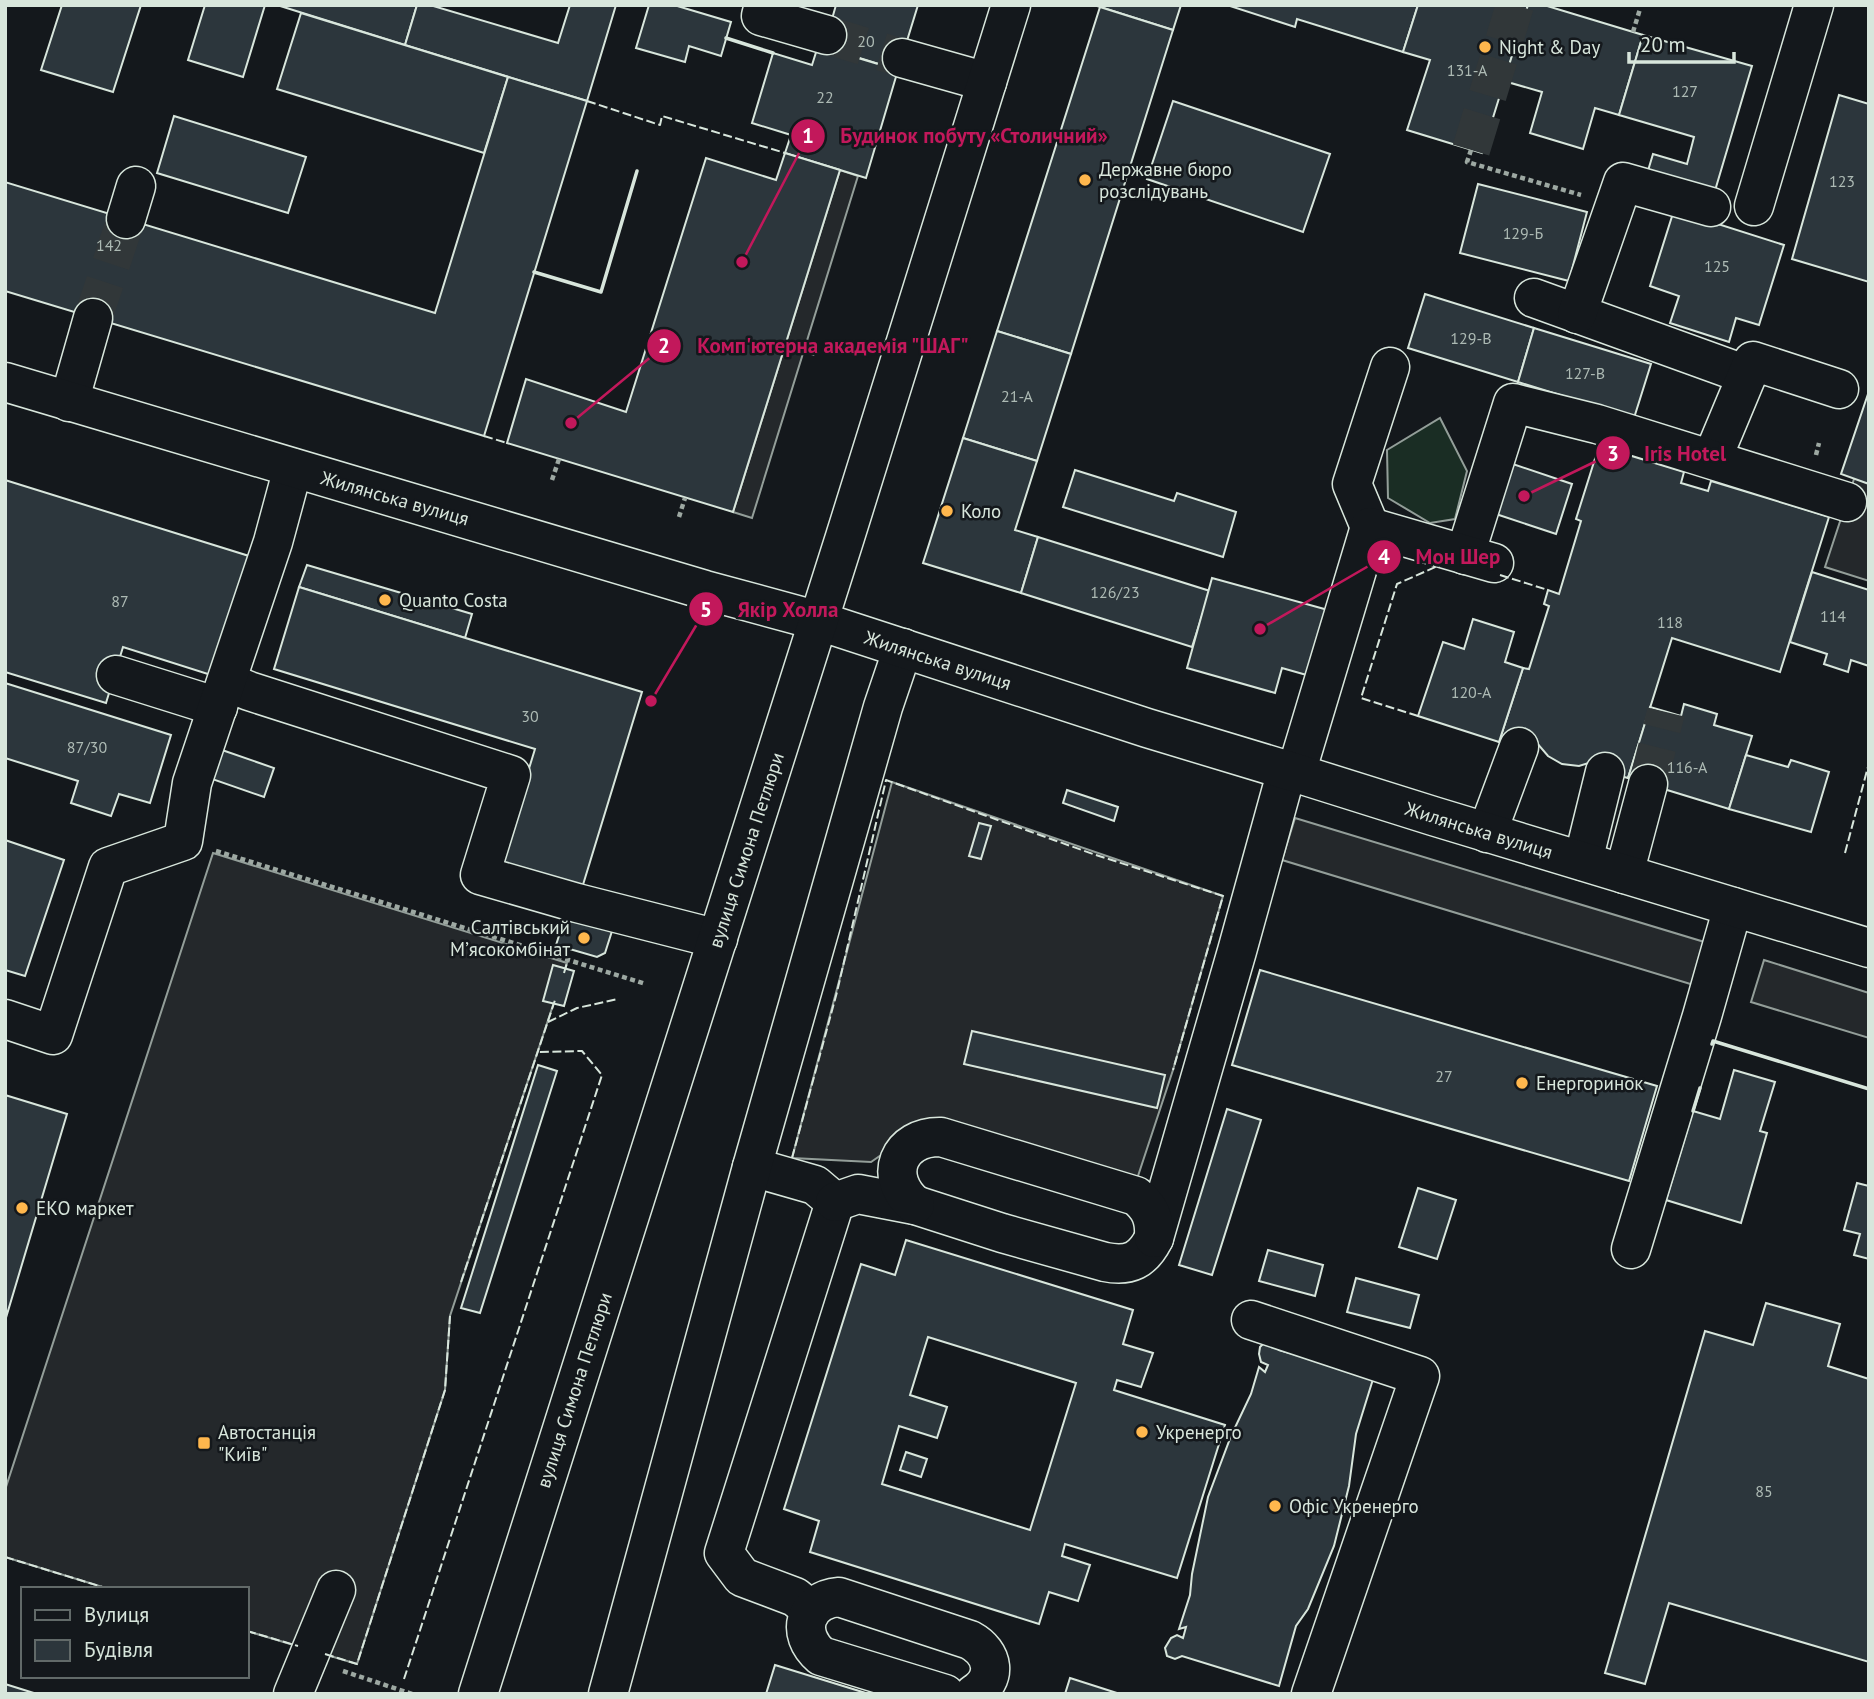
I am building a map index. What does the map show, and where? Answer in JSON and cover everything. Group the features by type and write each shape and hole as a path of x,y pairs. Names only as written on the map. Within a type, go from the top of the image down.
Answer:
{"main road":[{"path":"764,5 761,16 827,35"},
{"name":"вулиця Симона Петлюри","path":"478,1694 819,621 1011,5"},
{"path":"1754,206 1814,5"},
{"path":"902,58 987,82"},
{"path":"1577,314 1623,182 1711,206"},
{"path":"1534,298 1747,375"},
{"path":"69,402 93,318"},
{"path":"1712,459 1753,361 1839,388"},
{"path":"752,1167 815,1185 847,1198 915,1205 1002,1233 1117,1264 1129,1263 1149,1249 1292,771 1370,527 1352,484 1390,367"},
{"name":"Жилянська вулиця","path":"5,382 705,590 819,621 1147,728 1869,948"},
{"path":"1370,527 1479,559 1513,403 1597,424 1847,502"},
{"path":"5,1019 53,1035 108,867 183,841 192,783 273,542 293,468"},
{"path":"608,1694 752,1167 903,648"},
{"path":"116,675 222,695 511,775 480,875 718,939"},
{"path":"1487,833 1519,747"},
{"path":"1583,861 1605,772"},
{"path":"1624,874 1647,784"},
{"path":"1631,1249 1702,1016 1732,907"},
{"path":"847,1198 875,1188 889,1175 905,1149 916,1140 941,1137 1136,1196 1152,1214 1154,1238"},
{"path":"899,1160 899,1185 905,1197 915,1205"},
{"path":"811,1610 795,1597 742,1577 724,1553 847,1198"},
{"path":"1251,1320 1420,1376 1311,1694"},
{"path":"293,1694 335,1591"},
{"path":"945,1694 821,1656 808,1640 807,1619 811,1610 828,1598 839,1597 970,1640 986,1653 990,1672 987,1681 974,1694"}],"path":[{"path":"1633,32 1640,9"},
{"path":"1471,150 1467,162 1615,205"},
{"path":"786,344 818,355"},
{"path":"552,480 559,459"},
{"path":"679,517 685,498"},
{"path":"183,841 646,984"},
{"path":"357,1675 412,1694"}],"green space":[{"path":"1440,418 1467,471 1455,519 1430,523 1388,498 1387,450"}],"shaded area":[{"path":"840,170 858,176 752,518 733,512"},
{"path":"1855,476 1869,481 1869,581 1825,567"},
{"path":"892,782 1223,896 1173,1070 1135,1185 920,1128 871,1162 792,1158"},
{"path":"1295,818 1711,944 1697,986 1282,860"},
{"path":"213,853 567,963 450,1316 445,1390 357,1664 248,1631 248,1587 102,1587 5,1557 5,1490"},
{"path":"1764,960 1869,993 1869,1038 1751,1002"}],"building":[{"path":"62,5 141,5 113,92 41,70"},
{"path":"205,5 265,5 243,77 188,60"},
{"path":"277,5 417,5 405,45"},
{"path":"417,5 430,5 558,43 570,5 616,5 587,101 405,45"},
{"path":"649,5 674,5 731,22 721,56 689,46 685,62 636,48"},
{"path":"836,5 918,5 898,70 824,47"},
{"path":"1094,5 1181,5 1173,30"},
{"path":"1227,5 1418,5 1403,52 1297,19 1295,27"},
{"path":"1418,5 1528,5 1482,153 1407,130 1430,60 1403,52"},
{"path":"1528,5 1544,5 1643,35 1619,115 1595,108 1583,149 1530,133 1542,92 1504,81"},
{"name":"Державне бюро розслідувань","path":"1100,7 1173,30 1071,354 997,331"},
{"path":"301,13 508,77 484,153 277,89"},
{"path":"1643,35 1752,66 1714,194 1647,174 1653,154 1687,164 1694,137 1619,115"},
{"path":"818,46 898,70 866,178 785,153 791,135 752,123 773,53 812,65"},
{"path":"508,77 587,101 484,436 5,291 5,182 435,313"},
{"path":"1839,95 1869,104 1869,282 1792,259"},
{"path":"1173,101 1330,154 1303,232 1147,179"},
{"path":"174,116 306,157 288,213 157,173"},
{"path":"785,153 840,170 733,512 507,443 526,379 626,412 706,158 776,180"},
{"path":"1478,184 1587,212 1569,281 1460,253"},
{"path":"1674,210 1784,245 1759,325 1736,318 1729,342 1670,323 1679,296 1650,286"},
{"path":"1425,294 1534,328 1518,382 1408,348"},
{"path":"1534,328 1651,364 1634,418 1518,382"},
{"path":"997,331 1071,354 1037,461 963,438"},
{"path":"1869,391 1869,484 1841,474"},
{"path":"963,438 1037,461 1015,530 1038,537 1021,593 923,563"},
{"path":"1599,446 1684,472 1681,483 1708,491 1711,481 1829,517 1780,672 1672,638 1628,778 1597,770 1595,761 1579,766 1562,764 1548,756 1537,743 1528,749 1499,742 1523,668 1529,669 1549,606 1544,604 1548,590 1559,594 1581,521 1576,519"},
{"path":"1504,461 1572,484 1556,534 1487,511"},
{"path":"1075,470 1174,501 1177,493 1236,512 1223,557 1063,507"},
{"path":"5,480 249,556 211,675 123,647 106,703 5,672"},
{"path":"1038,537 1210,591 1192,647 1021,593"},
{"name":"Quanto Costa","path":"307,565 472,614 465,638 299,587"},
{"path":"1812,572 1869,590 1869,666 1851,660 1848,672 1824,664 1827,654 1790,642"},
{"path":"1212,578 1328,610 1310,676 1282,668 1275,693 1187,668"},
{"path":"299,587 642,692 582,888 500,863 535,749 274,669"},
{"path":"1473,619 1514,632 1505,662 1523,668 1499,742 1418,716 1443,642 1464,649"},
{"path":"5,683 171,735 150,803 119,794 111,816 71,803 78,781 5,758"},
{"path":"1684,704 1717,714 1714,725 1752,736 1729,809 1628,778 1650,707 1681,716"},
{"path":"222,750 274,768 264,797 212,779"},
{"path":"1746,755 1788,767 1791,760 1829,772 1811,832 1729,809"},
{"path":"1067,790 1118,807 1114,821 1063,803"},
{"path":"979,823 991,826 981,859 969,856"},
{"path":"5,840 64,860 25,976 5,970"},
{"name":"Салтівський Мʼясокомбінат","path":"567,911 612,931 605,953 597,957 556,945"},
{"path":"553,965 574,971 564,1006 543,1001"},
{"path":"1260,970 1657,1086 1629,1181 1232,1065"},
{"path":"972,1031 1165,1075 1157,1108 964,1064"},
{"path":"538,1065 557,1071 480,1313 461,1308"},
{"path":"1734,1070 1775,1082 1760,1131 1767,1133 1741,1223 1666,1200 1693,1111 1720,1119"},
{"name":"ЕКО маркет","path":"5,1095 67,1114 5,1321"},
{"path":"1227,1109 1261,1120 1212,1275 1179,1265"},
{"path":"1857,1183 1869,1186 1869,1259 1854,1255 1860,1234 1844,1230"},
{"path":"1418,1188 1456,1200 1437,1259 1399,1247"},
{"name":"Укренерго","path":"906,1240 1133,1310 1123,1344 1153,1353 1141,1387 1117,1380 1114,1390 1225,1425 1177,1578 1065,1544 1062,1556 1090,1565 1078,1601 1049,1592 1039,1624 810,1552 819,1521 784,1509 861,1264 895,1275","holes":["928,1337 1076,1383 1030,1530 882,1484 899,1426 937,1438 947,1407 910,1395"]},
{"path":"1268,1250 1323,1265 1315,1296 1259,1281"},
{"path":"1356,1278 1419,1295 1410,1328 1347,1312"},
{"path":"1766,1303 1840,1324 1828,1366 1869,1379 1869,1662 1669,1603 1645,1684 1605,1673 1705,1331 1753,1345"},
{"name":"Офіс Укренерго","path":"1265,1342 1273,1344 1279,1350 1374,1376 1356,1434 1349,1486 1334,1546 1308,1609 1296,1626 1279,1686 1182,1656 1175,1659 1167,1656 1165,1648 1171,1638 1177,1635 1183,1638 1186,1627 1179,1629 1190,1595 1208,1497 1231,1436 1251,1394 1259,1367 1265,1372 1268,1365 1261,1362 1259,1354 1260,1347"},
{"path":"906,1452 927,1459 921,1477 900,1470"},
{"path":"775,1665 869,1694 766,1694"},
{"path":"1070,1678 1120,1694 1065,1694"},
{"path":"5,1684 37,1694 5,1694"}],"tunnel":[{"path":"1471,150 1515,5"},
{"path":"827,35 902,58"},
{"path":"93,318 126,219"},
{"path":"1648,784 1666,712"}],"fence":[{"path":"587,101 660,125 662,116 785,153"},
{"path":"484,436 507,443"},
{"path":"1418,716 1361,698 1397,584 1440,565"},
{"path":"1500,575 1548,590"},
{"path":"1845,853 1869,763"},
{"path":"792,1158 837,992 886,780 1093,854 1223,896 1173,1070"},
{"path":"564,973 567,963"},
{"path":"548,1022 577,1008 618,999"},
{"path":"461,1282 555,1000"},
{"path":"404,1679 602,1075 582,1051 538,1052"},
{"path":"325,1654 357,1664 445,1390 450,1316"},
{"path":"5,1557 102,1587"},
{"path":"248,1631 298,1646"}],"wall":[{"path":"726,38 773,53"},
{"path":"534,272 601,292 637,171"},
{"path":"1712,1044 1713,1041 1869,1089"},
{"path":"1693,1111 1700,1088"}],"place":[{"name":"Night & Day","path":"1485,47"},
{"name":"Державне бюро розслідувань","path":"1085,180"},
{"name":"Будинок побуту «Столичний»","path":"742,262"},
{"name":"Комп'ютерна академія \"ШАГ\"","path":"571,423"},
{"name":"Iris Hotel","path":"1524,496"},
{"name":"Коло","path":"947,511"},
{"name":"Quanto Costa","path":"385,600"},
{"name":"Мон Шер","path":"1260,629"},
{"name":"Якір Холла","path":"651,701"},
{"name":"Салтівський Мʼясокомбінат","path":"584,938"},
{"name":"Енергоринок","path":"1522,1083"},
{"name":"ЕКО маркет","path":"22,1208"},
{"name":"Укренерго","path":"1142,1432"},
{"name":"Автостанція \"Київ\"","path":"204,1443"},
{"name":"Офіс Укренерго","path":"1275,1506"}]}
